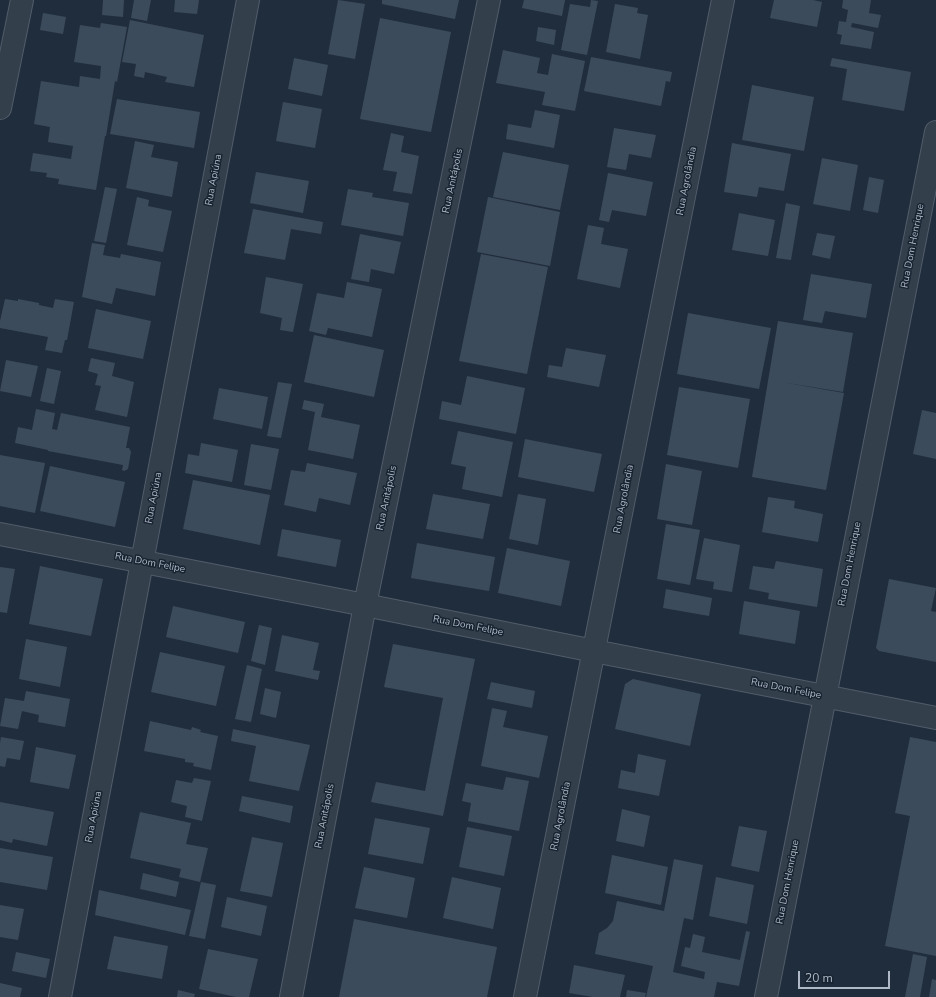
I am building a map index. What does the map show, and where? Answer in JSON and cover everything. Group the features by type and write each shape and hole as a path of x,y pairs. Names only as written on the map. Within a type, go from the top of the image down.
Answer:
{"street":[{"path":"0,108 22,0"},
{"name":"Rua Apiúna","path":"60,997 248,0"},
{"name":"Rua Anitápolis","path":"291,997 366,605 489,0"},
{"name":"Rua Agrolândia","path":"525,997 723,0"},
{"name":"Rua Dom Henrique","path":"766,997 936,132"},
{"name":"Rua Dom Felipe","path":"0,534 936,718"}],"building":[{"path":"103,0 124,0 123,17 102,15"},
{"path":"134,0 151,0 147,21 131,18"},
{"path":"175,0 199,0 197,14 174,12"},
{"path":"338,0 365,4 355,59 328,54"},
{"path":"382,0 459,0 455,19 382,4"},
{"path":"524,0 565,0 562,16 522,8"},
{"path":"591,0 598,1 587,55 561,50 570,4 590,7"},
{"path":"774,0 813,0 822,2 817,27 770,18"},
{"path":"843,0 871,0 869,13 881,15 878,28 852,23 851,27 874,32 871,49 840,44 842,35 837,34 839,21 846,22 848,10 842,8"},
{"path":"615,4 638,8 637,13 648,15 640,59 606,52"},
{"path":"43,13 66,17 63,34 40,30"},
{"path":"380,18 451,32 431,132 360,119"},
{"path":"130,20 204,35 194,87 165,82 167,77 145,72 144,78 134,76 136,64 122,62"},
{"path":"101,23 127,27 117,82 115,81 96,190 58,184 59,179 46,177 47,173 30,171 33,153 71,159 73,146 48,142 50,127 34,124 41,81 79,87 80,76 100,79 101,66 74,62 80,25 100,28"},
{"path":"538,27 556,30 554,45 536,41"},
{"path":"503,50 540,58 537,73 548,75 552,54 585,61 575,111 542,105 545,92 496,83"},
{"path":"591,57 672,72 670,82 666,81 661,106 584,91"},
{"path":"294,58 328,65 322,96 288,89"},
{"path":"832,58 911,72 904,111 842,100 847,69 830,66"},
{"path":"752,85 814,97 804,151 742,140"},
{"path":"117,99 200,112 194,148 110,134"},
{"path":"283,102 322,109 315,148 276,141"},
{"path":"535,110 560,115 554,148 506,139 508,124 531,128"},
{"path":"614,128 656,135 651,158 629,154 626,170 607,167"},
{"path":"391,133 404,136 401,152 419,156 412,194 393,191 397,172 383,170"},
{"path":"135,141 154,145 151,157 178,162 172,197 126,188"},
{"path":"732,143 791,154 784,191 759,187 757,197 724,192"},
{"path":"503,152 569,165 560,210 493,197"},
{"path":"822,158 858,165 850,211 813,204"},
{"path":"256,172 309,181 303,213 250,203"},
{"path":"608,173 653,182 646,216 612,210 609,222 599,220"},
{"path":"869,177 884,180 878,213 863,210"},
{"path":"105,187 117,189 106,243 94,241"},
{"path":"348,189 373,193 372,197 409,203 403,236 341,225"},
{"path":"137,197 149,200 148,206 172,211 163,252 127,245"},
{"path":"488,197 560,212 550,266 477,252"},
{"path":"786,203 800,206 791,260 776,258"},
{"path":"253,209 323,222 321,234 291,229 285,260 244,253"},
{"path":"739,213 775,220 768,256 732,250"},
{"path":"588,225 604,228 601,244 628,249 620,288 577,279"},
{"path":"817,233 835,236 830,259 812,255"},
{"path":"360,234 401,242 394,274 371,269 369,282 351,279"},
{"path":"92,243 105,245 103,255 120,258 121,254 161,262 155,296 116,288 112,304 82,297"},
{"path":"481,254 548,267 527,374 459,361"},
{"path":"811,274 872,284 866,318 825,311 822,323 803,320"},
{"path":"266,277 303,284 293,332 280,330 282,318 260,313"},
{"path":"347,282 382,289 372,337 328,328 326,335 309,331 317,293 344,298"},
{"path":"5,299 18,301 18,299 39,303 39,305 53,308 55,299 74,302 67,340 65,340 62,353 45,350 48,337 0,328"},
{"path":"96,309 151,321 143,359 88,348"},
{"path":"688,313 771,328 759,389 677,374"},
{"path":"778,321 853,333 843,392 781,382 844,393 826,490 752,477"},
{"path":"314,335 384,350 374,397 304,382"},
{"path":"566,348 606,355 599,387 547,377 549,365 562,367"},
{"path":"91,358 115,363 112,376 134,382 127,417 95,410 101,386 95,385 98,374 88,371"},
{"path":"6,360 38,366 31,397 0,391"},
{"path":"47,368 61,371 54,404 40,401"},
{"path":"467,376 525,388 516,434 439,419 442,401 461,405"},
{"path":"278,382 292,384 281,438 267,436"},
{"path":"679,387 750,399 738,468 667,455"},
{"path":"219,388 268,397 262,429 213,419"},
{"path":"304,400 324,404 321,417 360,425 353,459 308,450 315,412 302,409"},
{"path":"36,409 55,413 52,429 57,430 61,413 130,427 126,448 129,448 131,452 128,469 124,471 122,470 123,465 48,451 15,443 18,427 32,430"},
{"path":"922,410 936,413 936,459 913,454"},
{"path":"458,431 513,442 502,497 462,489 466,467 451,464"},
{"path":"525,439 602,454 594,492 518,477"},
{"path":"201,443 238,450 232,482 185,473 188,454 199,456"},
{"path":"251,444 279,449 271,490 244,485"},
{"path":"0,455 45,463 35,513 0,506"},
{"path":"307,463 357,473 350,505 319,498 316,512 284,505 291,470 305,472"},
{"path":"666,464 702,471 692,525 657,519"},
{"path":"50,466 125,482 115,527 40,511"},
{"path":"193,480 270,495 260,545 183,529"},
{"path":"433,494 490,504 483,539 426,529"},
{"path":"518,494 546,499 538,545 509,539"},
{"path":"768,497 795,501 794,508 823,514 818,542 762,532"},
{"path":"666,524 700,530 690,585 657,579"},
{"path":"282,529 341,540 336,567 277,556"},
{"path":"704,538 740,545 732,592 713,589 714,582 696,579"},
{"path":"417,543 495,557 489,591 411,578"},
{"path":"507,548 570,561 561,606 498,593"},
{"path":"776,561 823,569 817,607 768,599 769,593 749,589 753,566 774,569"},
{"path":"40,566 103,579 91,636 29,624"},
{"path":"0,567 15,569 7,613 0,612"},
{"path":"889,579 936,588 931,611 936,612 936,662 879,651 876,648"},
{"path":"666,589 712,598 709,616 663,608"},
{"path":"744,601 800,611 795,644 739,634"},
{"path":"173,606 245,622 238,653 166,637"},
{"path":"259,625 272,628 265,665 251,661"},
{"path":"282,635 319,643 313,670 320,671 318,680 275,671"},
{"path":"26,639 67,647 60,687 19,679"},
{"path":"393,644 475,659 443,816 371,802 376,782 425,791 443,698 384,687"},
{"path":"160,652 225,666 216,706 151,692"},
{"path":"247,665 262,669 251,722 235,719"},
{"path":"633,679 701,694 690,746 615,729 625,684"},
{"path":"491,682 535,691 532,708 487,699"},
{"path":"265,688 281,692 276,718 260,714"},
{"path":"26,691 70,699 65,727 38,722 39,715 22,711 18,729 0,726 5,698 24,701"},
{"path":"492,708 507,711 503,727 548,736 539,778 481,766"},
{"path":"150,721 191,730 192,727 201,730 200,732 218,736 211,770 193,766 194,763 185,762 185,759 144,751"},
{"path":"233,729 310,745 299,791 249,781 256,746 231,741"},
{"path":"1,737 24,741 20,760 7,758 5,767 0,766"},
{"path":"910,737 936,742 936,956 885,946 910,816 895,813"},
{"path":"36,747 76,755 69,789 30,782"},
{"path":"638,754 666,760 659,796 618,788 621,770 635,773"},
{"path":"506,777 529,781 519,831 468,821 471,803 462,801 466,783 503,790"},
{"path":"194,778 211,781 202,821 185,817 187,806 171,802 176,780 192,783"},
{"path":"242,796 293,806 290,823 239,811"},
{"path":"0,802 54,812 47,846 13,839 12,843 0,840"},
{"path":"622,809 650,816 644,847 616,841"},
{"path":"140,812 191,823 186,844 208,848 200,882 179,877 181,869 130,858"},
{"path":"375,818 430,828 423,864 368,854"},
{"path":"739,826 767,831 759,872 731,866"},
{"path":"467,827 512,836 504,876 459,867"},
{"path":"252,837 283,843 272,897 240,891"},
{"path":"0,848 53,857 47,890 0,882"},
{"path":"612,855 668,867 661,905 605,893"},
{"path":"674,859 703,865 693,920 684,918 673,972 704,979 705,972 681,966 685,947 690,948 693,934 705,937 702,952 740,960 746,931 750,932 739,986 717,982 714,997 646,997 653,966 595,954 599,933 607,928 613,921 617,901 664,911"},
{"path":"364,867 415,878 407,918 355,908"},
{"path":"143,873 179,882 176,897 140,889"},
{"path":"452,877 501,888 493,929 443,918"},
{"path":"716,877 754,885 747,924 709,916"},
{"path":"201,882 216,885 205,939 189,936"},
{"path":"99,890 191,910 185,935 95,915"},
{"path":"227,897 267,906 261,936 221,927"},
{"path":"0,905 24,909 18,940 0,937"},
{"path":"354,919 497,947 487,997 339,997"},
{"path":"114,936 168,946 162,979 107,969"},
{"path":"208,949 258,959 249,997 236,997 199,989"},
{"path":"16,952 50,959 46,978 12,971"},
{"path":"913,954 927,957 920,997 905,997"},
{"path":"574,965 625,975 620,997 593,997 569,993"},
{"path":"932,979 936,980 936,997 929,997"},
{"path":"0,983 22,988 20,997 0,997"},
{"path":"178,990 195,994 194,997 177,997"},
{"path":"627,990 646,993 645,997 626,997"}]}
